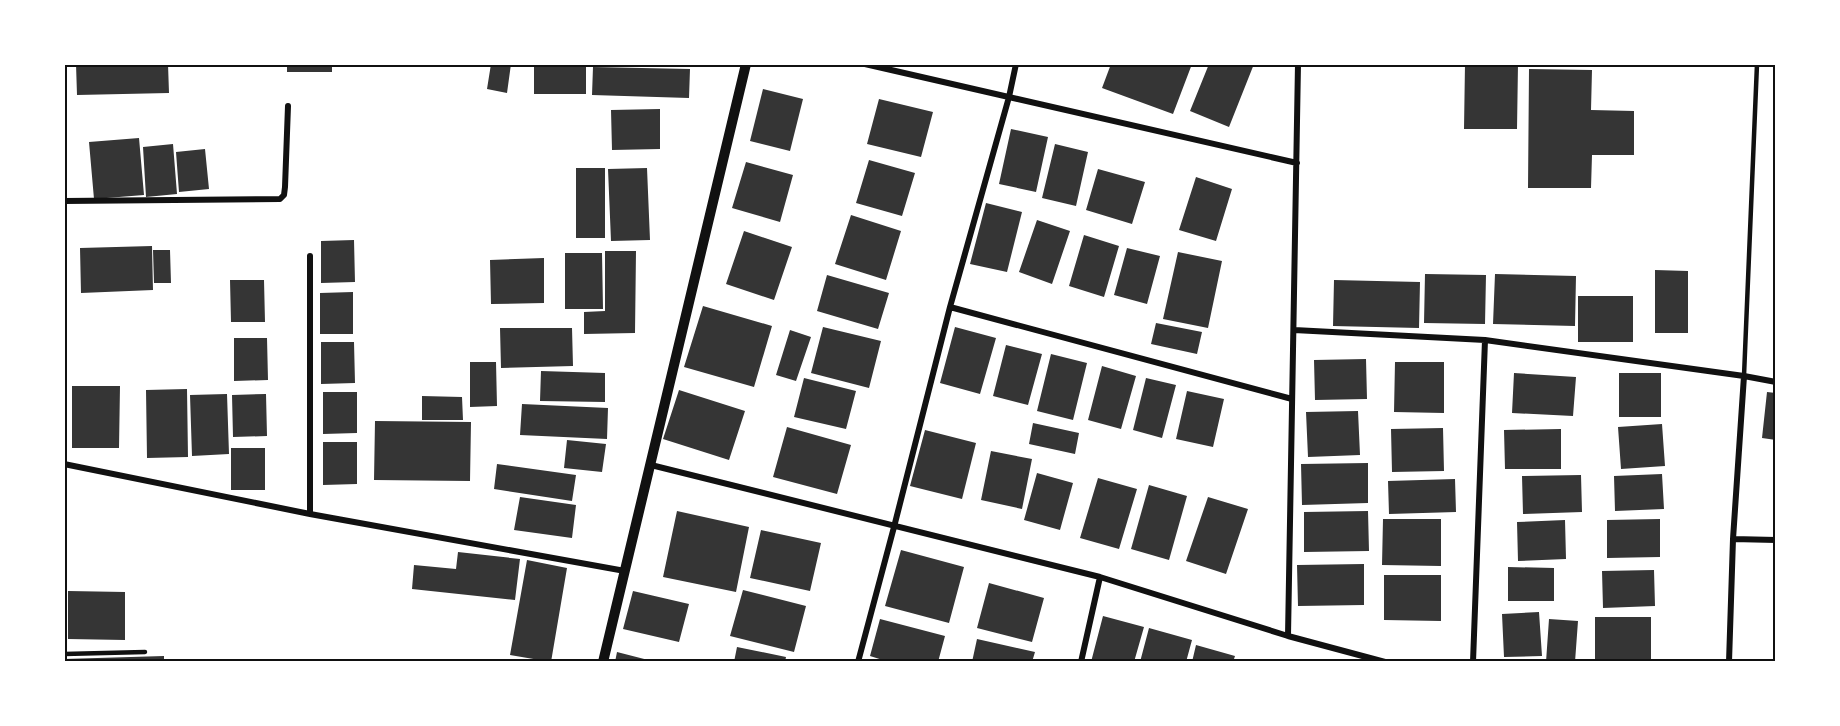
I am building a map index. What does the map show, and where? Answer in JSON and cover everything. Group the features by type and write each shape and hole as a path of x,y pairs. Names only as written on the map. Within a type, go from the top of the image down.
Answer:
{"street":[{"path":"603,662 746,64"},
{"path":"865,64 1297,163"},
{"path":"858,662 1016,64"},
{"path":"1288,636 1298,64"},
{"path":"64,201 280,199 284,195 285,187 288,106"},
{"path":"310,256 310,514"},
{"path":"950,307 1292,399"},
{"path":"1294,330 1485,340 1776,382"},
{"path":"1473,662 1485,340"},
{"path":"1729,662 1733,539 1744,376"},
{"path":"64,464 310,514 625,571"},
{"path":"651,465 1100,577 1288,636 1385,662"},
{"path":"1733,539 1776,540"},
{"path":"1082,662 1100,577"}],"lane":[{"path":"1744,376 1757,64"},
{"path":"64,654 146,652"}],"building":[{"path":"76,64 168,64 169,93 77,95"},
{"path":"287,64 332,64 332,72 287,72"},
{"path":"491,64 511,64 507,93 487,89"},
{"path":"534,64 586,64 586,94 534,94"},
{"path":"1111,64 1192,64 1173,114 1102,88"},
{"path":"1209,64 1254,64 1229,127 1190,111"},
{"path":"1465,64 1518,64 1517,129 1464,129"},
{"path":"593,67 690,69 689,98 592,95"},
{"path":"1529,69 1592,70 1591,110 1634,111 1634,155 1592,155 1591,188 1528,188"},
{"path":"763,89 803,99 790,151 750,141"},
{"path":"879,99 933,112 921,157 867,144"},
{"path":"660,109 660,149 612,150 611,110"},
{"path":"1011,129 1048,137 1036,192 999,184"},
{"path":"139,138 144,195 94,199 89,142"},
{"path":"173,144 177,194 146,197 143,147"},
{"path":"1055,144 1088,152 1076,206 1042,198"},
{"path":"205,149 209,189 179,192 176,152"},
{"path":"869,160 915,173 902,216 856,203"},
{"path":"746,162 793,175 780,222 732,208"},
{"path":"576,168 605,168 605,238 576,238"},
{"path":"647,168 650,240 611,241 608,169"},
{"path":"1098,169 1145,182 1132,224 1086,210"},
{"path":"1196,177 1232,189 1216,241 1179,230"},
{"path":"986,203 1022,212 1007,272 970,264"},
{"path":"851,215 901,231 886,280 835,264"},
{"path":"1037,220 1070,231 1052,284 1019,272"},
{"path":"744,231 792,247 774,300 726,284"},
{"path":"1084,235 1119,246 1104,297 1069,286"},
{"path":"354,240 355,282 321,283 321,241"},
{"path":"152,246 153,290 81,293 80,248"},
{"path":"1127,248 1160,256 1147,304 1114,295"},
{"path":"153,250 170,250 171,283 154,283"},
{"path":"605,251 636,251 635,333 584,334 584,312 605,311"},
{"path":"1178,252 1222,261 1208,328 1163,319"},
{"path":"565,253 602,253 603,309 565,309"},
{"path":"544,258 544,303 491,304 490,260"},
{"path":"1655,270 1688,271 1688,333 1655,333"},
{"path":"1425,274 1486,275 1485,324 1424,323"},
{"path":"1495,274 1576,276 1575,326 1493,324"},
{"path":"827,275 889,293 878,329 817,311"},
{"path":"230,280 264,280 265,322 231,322"},
{"path":"1334,280 1420,282 1419,328 1333,326"},
{"path":"353,292 353,334 320,334 320,293"},
{"path":"1578,296 1633,296 1633,342 1578,342"},
{"path":"703,306 772,326 754,387 684,367"},
{"path":"1156,323 1202,332 1197,354 1151,344"},
{"path":"823,327 881,341 869,388 811,373"},
{"path":"955,327 996,338 980,394 940,383"},
{"path":"500,328 572,328 573,366 501,368"},
{"path":"790,330 811,337 796,381 776,375"},
{"path":"234,338 267,338 268,380 234,381"},
{"path":"321,342 354,342 355,383 321,384"},
{"path":"1006,345 1042,354 1028,405 993,396"},
{"path":"1051,354 1087,363 1073,420 1037,411"},
{"path":"1366,359 1367,399 1315,400 1314,360"},
{"path":"470,362 496,362 497,406 470,407"},
{"path":"1395,362 1444,362 1444,413 1394,412"},
{"path":"1102,366 1136,376 1121,429 1088,420"},
{"path":"541,371 605,373 605,402 540,401"},
{"path":"1514,373 1576,377 1573,416 1512,413"},
{"path":"1619,373 1661,373 1661,417 1619,417"},
{"path":"804,378 856,391 846,429 794,417"},
{"path":"1146,378 1176,385 1162,438 1133,430"},
{"path":"72,386 120,386 119,448 72,448"},
{"path":"187,389 188,457 147,458 146,390"},
{"path":"679,390 745,411 729,460 663,439"},
{"path":"1187,391 1224,399 1213,447 1176,439"},
{"path":"323,392 357,392 357,433 323,434"},
{"path":"1767,392 1776,393 1776,440 1762,438"},
{"path":"227,394 229,454 192,456 190,395"},
{"path":"266,394 267,436 233,437 232,395"},
{"path":"422,396 462,397 463,420 422,420"},
{"path":"522,404 608,408 607,439 520,435"},
{"path":"1358,411 1360,455 1308,457 1306,412"},
{"path":"375,421 471,422 470,481 374,480"},
{"path":"1033,423 1079,433 1075,454 1029,444"},
{"path":"1662,424 1665,466 1621,469 1618,427"},
{"path":"787,427 851,445 837,494 773,477"},
{"path":"1443,428 1444,471 1392,472 1391,429"},
{"path":"1561,429 1561,469 1505,469 1504,430"},
{"path":"925,430 976,443 962,499 910,486"},
{"path":"567,440 606,444 602,472 564,468"},
{"path":"323,442 357,442 357,484 323,485"},
{"path":"231,448 265,448 265,490 231,490"},
{"path":"991,451 1032,459 1022,509 981,500"},
{"path":"1368,463 1368,503 1302,505 1301,464"},
{"path":"497,464 576,475 572,501 494,489"},
{"path":"1037,473 1073,483 1060,530 1024,520"},
{"path":"1662,474 1664,509 1615,511 1614,476"},
{"path":"1581,475 1582,512 1523,514 1522,476"},
{"path":"1098,478 1137,489 1119,549 1080,538"},
{"path":"1455,479 1456,512 1389,514 1388,481"},
{"path":"1149,485 1187,496 1169,560 1131,549"},
{"path":"520,497 576,505 572,538 514,530"},
{"path":"1208,497 1248,509 1226,574 1186,561"},
{"path":"677,511 749,527 736,592 663,577"},
{"path":"1368,511 1369,551 1304,552 1304,512"},
{"path":"1383,519 1441,519 1441,566 1382,565"},
{"path":"1660,519 1660,557 1607,558 1607,520"},
{"path":"1565,520 1566,559 1518,561 1517,522"},
{"path":"761,530 821,543 810,591 750,578"},
{"path":"901,550 964,567 949,623 885,606"},
{"path":"458,552 520,559 515,600 412,589 414,565 456,569"},
{"path":"527,560 567,568 551,662 510,655"},
{"path":"1364,564 1364,605 1298,606 1297,565"},
{"path":"1508,567 1554,568 1554,601 1508,601"},
{"path":"1654,570 1655,606 1603,608 1602,571"},
{"path":"1384,575 1441,575 1441,621 1384,620"},
{"path":"989,583 1044,598 1032,642 977,628"},
{"path":"743,590 806,606 794,652 730,636"},
{"path":"68,591 125,592 125,640 68,639"},
{"path":"633,591 689,604 679,642 623,629"},
{"path":"1539,612 1542,656 1504,657 1502,614"},
{"path":"1103,616 1144,627 1134,662 1091,662"},
{"path":"1595,617 1651,617 1651,661 1595,661"},
{"path":"880,619 945,636 938,662 889,662 870,656"},
{"path":"1549,619 1578,621 1575,662 1546,662"},
{"path":"1149,628 1192,640 1186,662 1140,662"},
{"path":"977,639 1035,652 1032,662 972,662"},
{"path":"1196,645 1235,656 1233,662 1192,662"},
{"path":"737,647 786,657 785,662 734,662"},
{"path":"617,652 652,661 652,662 615,662"},
{"path":"164,656 164,662 64,662 64,659"}]}
